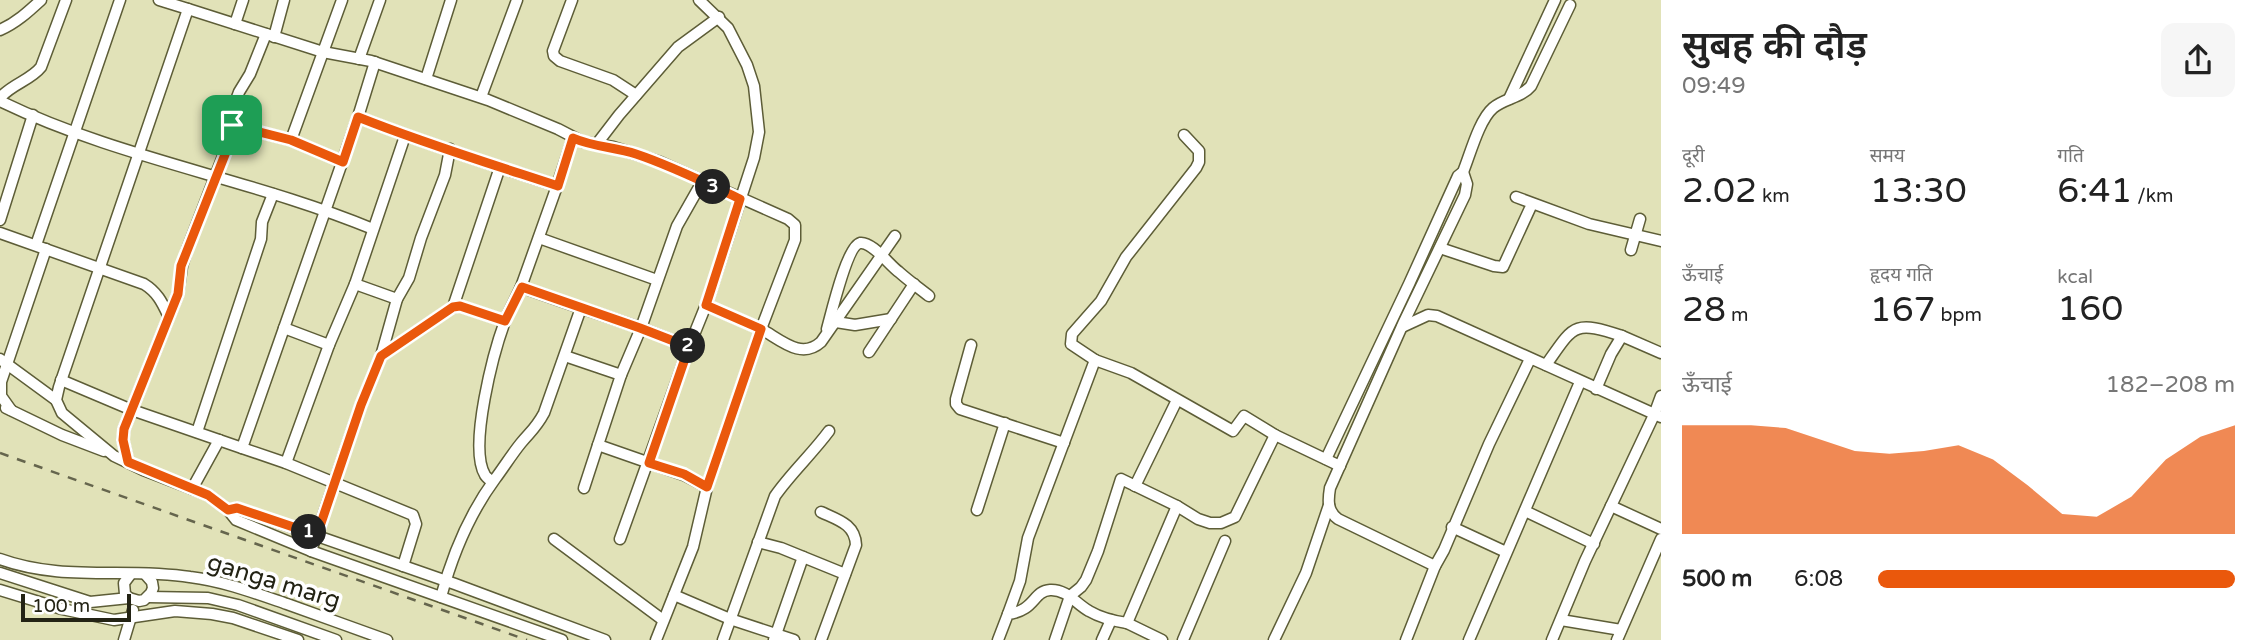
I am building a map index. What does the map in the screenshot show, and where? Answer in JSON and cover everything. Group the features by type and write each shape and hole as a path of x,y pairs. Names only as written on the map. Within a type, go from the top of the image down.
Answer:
{"street":[{"path":"0,30 10,26 41,0"},
{"path":"66,0 41,67 6,91 1,97 2,102 138,154 325,209 373,229"},
{"path":"11,410 0,390 4,362 75,131 120,0"},
{"path":"159,0 323,52 375,62 481,97 558,129 573,138 660,162 788,219 795,225 795,240 761,329 707,487 693,547 656,640"},
{"path":"235,24 243,0"},
{"path":"128,462 123,434 178,294 181,266 230,138 233,108 270,36 284,0"},
{"path":"291,140 342,0"},
{"path":"359,59 380,0"},
{"path":"426,79 451,0"},
{"path":"481,97 517,0"},
{"path":"572,0 553,51 554,56 560,61 613,80 636,96"},
{"path":"1326,459 1488,115 1499,104 1526,92 1531,86 1573,2 1556,0 1509,99"},
{"path":"620,539 706,305 754,158 758,132 754,86 728,28 704,2"},
{"path":"114,456 62,413 57,400 61,380 98,268 188,9"},
{"path":"596,145 678,47 719,17"},
{"path":"242,447 343,162 375,62"},
{"path":"0,220 33,115"},
{"path":"358,117 405,136 558,186"},
{"path":"232,125 291,140 343,162"},
{"path":"1184,135 1199,151 1196,168 1126,257 1101,301 1072,334 1070,344 1095,360 1131,373 1233,431 1244,416 1275,435 1340,466"},
{"path":"286,463 329,345 355,284 405,136"},
{"path":"492,482 485,476 482,468 480,446 485,391 505,321 522,287 573,138"},
{"path":"311,551 361,405 381,356 397,299 409,278 445,175 450,149"},
{"path":"453,307 500,167"},
{"path":"1273,640 1306,573 1340,466 1465,195 1467,184 1462,172"},
{"path":"584,488 621,375 677,226 702,182"},
{"path":"197,432 261,239 262,222 273,194"},
{"path":"1516,197 1589,224 1661,241"},
{"path":"1440,247 1494,267 1503,267 1532,204"},
{"path":"1631,250 1640,219"},
{"path":"0,233 144,284 153,289 160,298 168,316"},
{"path":"706,305 761,329 800,350 808,351 815,348 825,337 895,236"},
{"path":"539,238 657,280"},
{"path":"825,337 848,258 853,249 862,243 882,255 896,270 929,296"},
{"path":"355,284 397,299"},
{"path":"869,352 914,284"},
{"path":"522,287 689,347"},
{"path":"381,356 453,307 460,306 505,321"},
{"path":"441,597 470,519 492,482 522,442 536,429 544,413 581,308"},
{"path":"1402,327 1427,315 1437,316 1658,416"},
{"path":"836,322 855,326 891,319"},
{"path":"1546,365 1564,338 1579,327 1593,327 1622,336 1661,353"},
{"path":"284,328 329,345"},
{"path":"1596,389 1622,336"},
{"path":"971,345 956,404 965,411 1063,443"},
{"path":"565,356 621,375"},
{"path":"1406,640 1434,566 1530,359"},
{"path":"998,640 1020,581 1028,538 1095,360"},
{"path":"4,362 57,400"},
{"path":"61,380 132,410 286,463 408,513 416,518 416,524 403,566"},
{"path":"1469,640 1580,382"},
{"path":"1552,640 1611,506 1658,416 1661,396"},
{"path":"1135,486 1177,400"},
{"path":"0,405 62,435 208,495 228,510 236,520 311,551 562,640"},
{"path":"977,510 1005,423"},
{"path":"723,640 775,496 829,432"},
{"path":"1055,640 1070,596 1086,580 1098,551 1121,479 1198,519 1221,523 1235,517 1275,435"},
{"path":"192,489 219,440"},
{"path":"598,445 684,474 707,487"},
{"path":"1329,505 1332,515 1350,527 1434,566"},
{"path":"1127,623 1177,506"},
{"path":"1611,506 1661,528"},
{"path":"228,510 237,508 317,535 605,640"},
{"path":"1525,510 1594,544"},
{"path":"821,512 851,528 856,545 821,640"},
{"path":"1452,527 1506,552"},
{"path":"554,539 663,620"},
{"path":"1561,620 1619,635 1661,539"},
{"path":"1183,640 1225,541"},
{"path":"758,542 845,574"},
{"path":"775,637 803,557"},
{"path":"0,559 37,569 130,575"},
{"path":"0,573 90,602 131,599 139,601 148,597 152,593 152,582 145,574 135,572 126,578 123,589 131,599 133,616 124,640"},
{"name":"ganga marg","path":"145,574 189,576 240,588 387,640"},
{"path":"0,590 89,616 114,620 175,611 212,614 233,618 298,640"},
{"path":"1008,614 1020,613 1041,593 1051,590 1070,596 1079,605 1111,620 1127,623 1147,637 1162,640"},
{"path":"674,595 775,637 794,640"},
{"name":"ganga marg","path":"148,597 208,598 238,605 336,640"},
{"path":"1102,640 1111,620"}],"railway":[{"path":"0,453 527,640"}],"route":[{"path":"358,117 405,136 428,141 558,186 573,138 660,162 740,199 706,305 761,329 707,487 684,474 649,463 689,347 522,287 505,321 460,306 453,307 381,356 361,405 317,535 237,508 228,510 208,495 128,462 123,440 124,429 178,294 181,266 226,152 232,125 291,140 343,162 358,117"}]}
